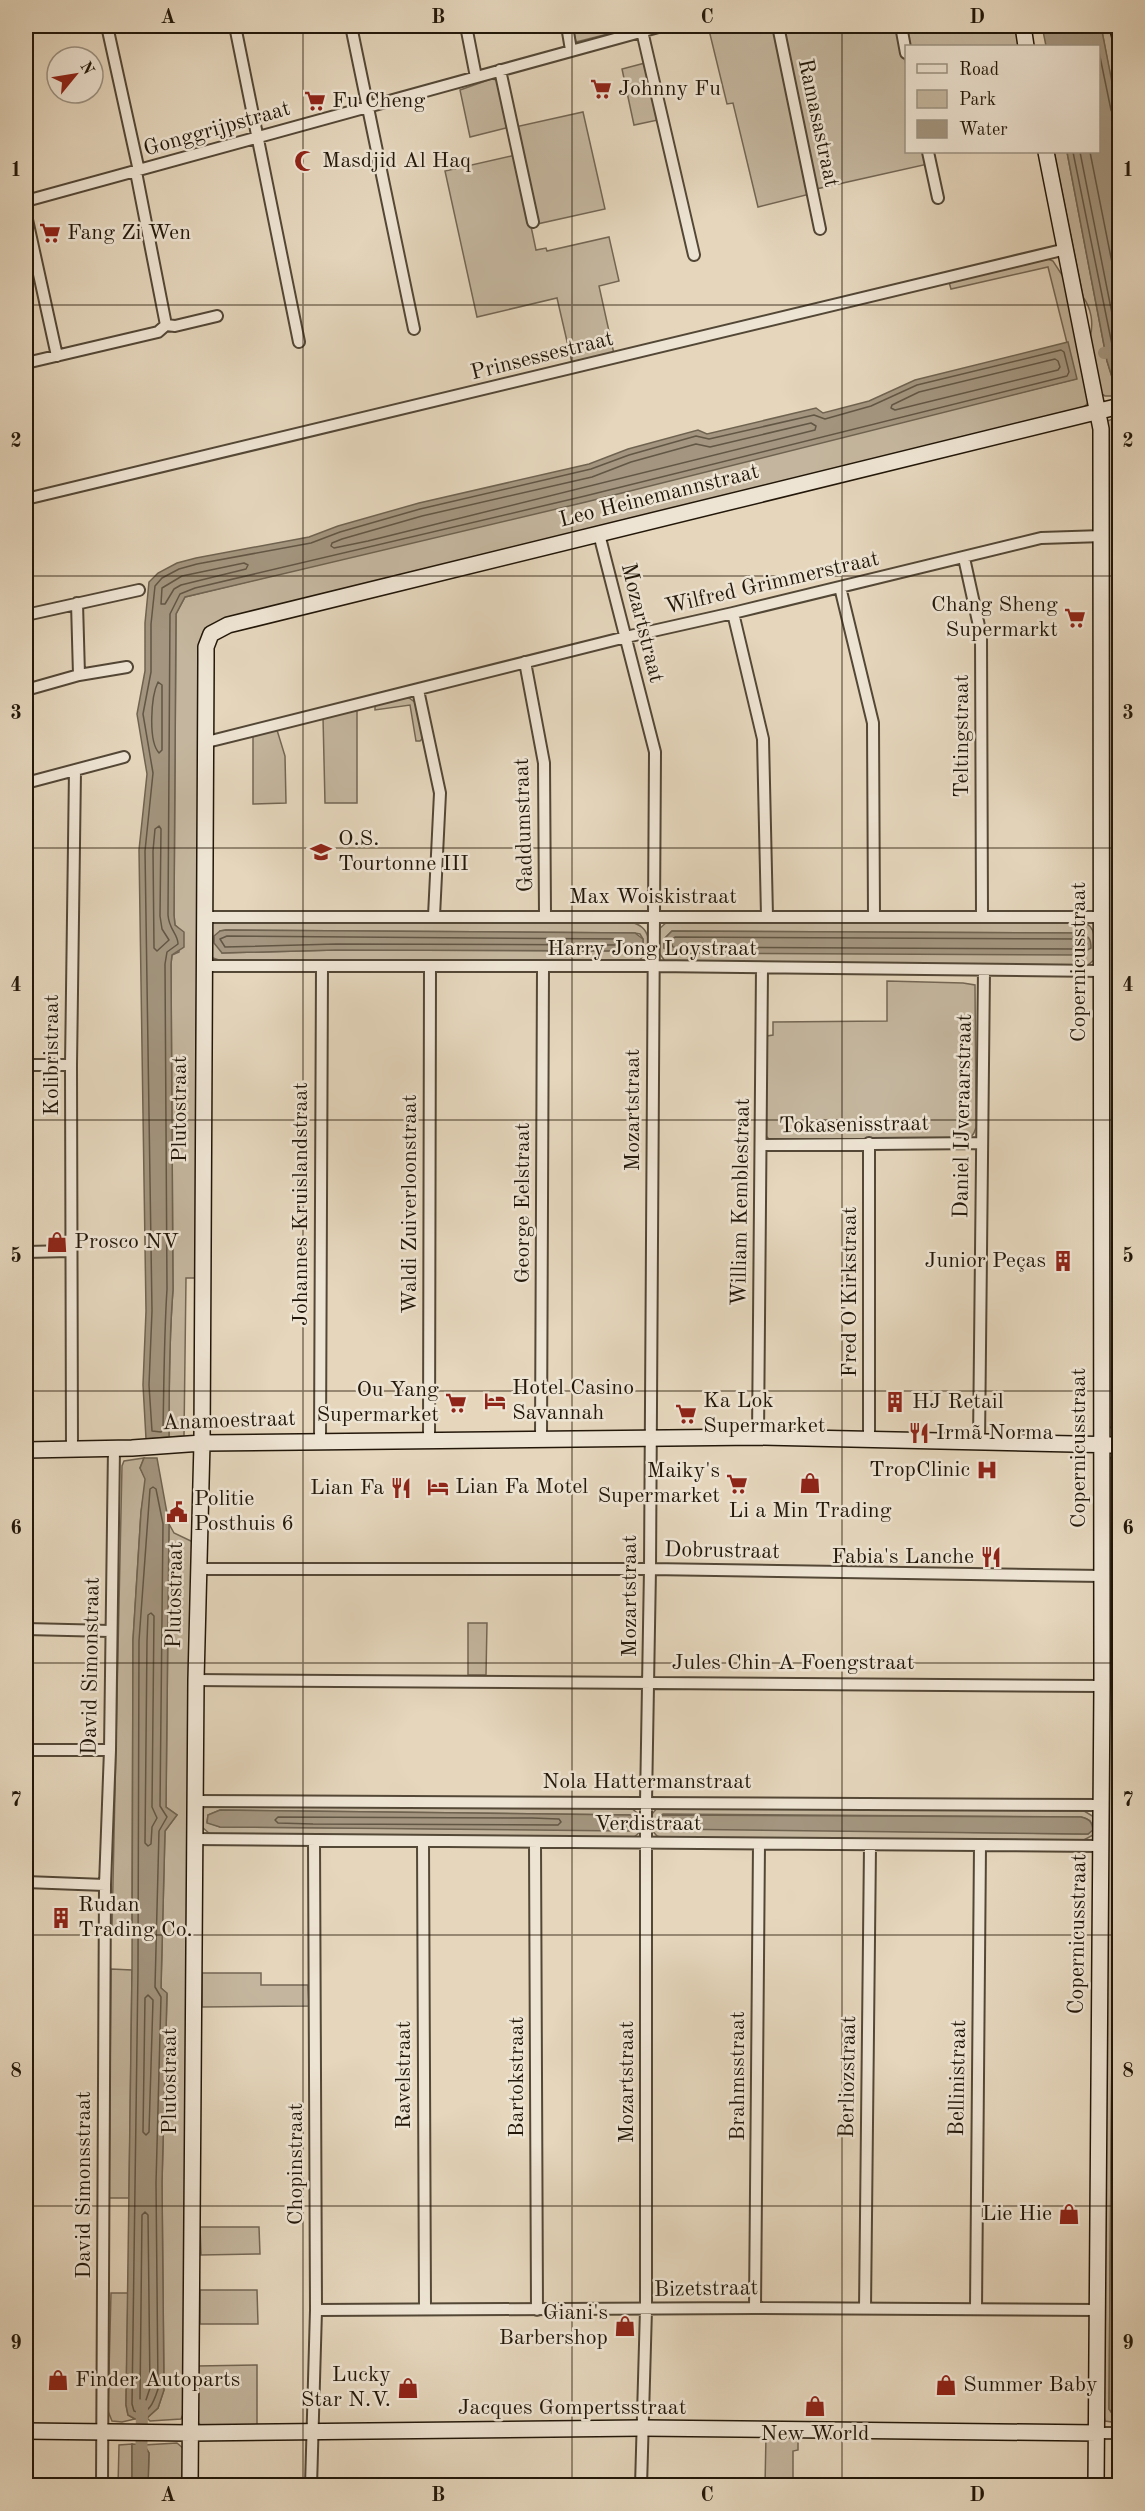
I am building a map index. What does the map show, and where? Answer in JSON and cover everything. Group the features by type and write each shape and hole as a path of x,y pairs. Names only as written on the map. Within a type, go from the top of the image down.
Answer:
{"street":[{"path":"107,26 138,171 166,325"},
{"path":"235,26 299,342"},
{"path":"351,26 414,329"},
{"path":"466,26 476,77"},
{"path":"567,26 572,50"},
{"name":"Gonggrijpstraat","path":"26,201 662,26"},
{"name":"Ramasastraat","path":"777,26 820,229"},
{"path":"901,26 905,48"},
{"path":"1023,26 1026,45"},
{"path":"1117,26 1119,37"},
{"path":"642,31 694,255"},
{"path":"500,70 532,222"},
{"path":"928,153 938,198"},
{"name":"Copernicusstraat","path":"1046,153 1066,249 1110,408 1101,429 1103,536 1102,1686 1096,2310 1102,2433 1096,2486"},
{"path":"26,215 57,356"},
{"name":"Prinsessestraat","path":"26,498 1066,249"},
{"path":"166,325 175,326 217,316"},
{"path":"26,363 159,332 166,325"},
{"name":"Leo Heinemannstraat","path":"211,634 228,625 1110,408"},
{"name":"Mozartstraat","path":"599,534 655,752 650,1569 646,1802 646,2309 641,2486"},
{"name":"Wilfred Grimmerstraat","path":"207,742 626,637 1041,538 1103,536"},
{"name":"Teltingstraat","path":"964,558 981,634 982,917"},
{"path":"840,587 873,723 874,917"},
{"path":"26,615 140,590"},
{"path":"77,603 78,675"},
{"path":"733,613 763,739 766,916"},
{"name":"Plutostraat","path":"190,2486 184,2433 197,1569 202,1443 206,660 211,634"},
{"name":"Gaddumstraat","path":"525,662 544,763 545,916"},
{"path":"26,690 78,675 128,667"},
{"path":"418,690 440,793 434,916"},
{"path":"26,783 124,757"},
{"name":"Kolibristraat","path":"72,1448 70,1251 75,770"},
{"name":"Max Woiskistraat","path":"205,917 1101,917"},
{"name":"Harry Jong Loystraat","path":"203,966 543,968 654,966 1101,971"},
{"name":"Johannes Kruislandstraat","path":"320,1441 322,967"},
{"name":"Waldi Zuiverloonstraat","path":"429,1441 430,967"},
{"name":"George Eelstraat","path":"542,1439 543,968"},
{"name":"William Kemblestraat","path":"758,1437 762,968"},
{"name":"Daniel IJveraarstraat","path":"979,1442 984,970"},
{"path":"26,1065 71,1065"},
{"name":"Fred O'Kirkstraat","path":"869,1440 870,1143"},
{"name":"Tokasenisstraat","path":"762,1145 982,1143"},
{"path":"26,1252 70,1251"},
{"name":"Anamoestraat","path":"26,1450 132,1448 202,1443 758,1437 1119,1445"},
{"name":"David Simonstraat","path":"105,1885 110,1750 114,1448"},
{"name":"Dobrustraat","path":"197,1569 650,1569 1102,1576"},
{"path":"26,1629 110,1631"},
{"name":"Jules Chin A Foengstraat","path":"196,1680 1102,1686"},
{"path":"26,1750 110,1750"},
{"name":"Nola Hattermanstraat","path":"195,1801 1100,1805"},
{"name":"Verdistraat","path":"194,1839 1101,1846"},
{"name":"Chopinstraat","path":"311,2486 315,2310 314,1841"},
{"name":"Ravelstraat","path":"423,1842 425,2309"},
{"name":"Bartokstraat","path":"535,1843 537,2310"},
{"name":"Brahmsstraat","path":"755,2308 759,1844"},
{"name":"Berliozstraat","path":"865,2309 870,1846"},
{"name":"Bellinistraat","path":"976,2310 980,1846"},
{"path":"26,1882 105,1885"},
{"name":"David Simonsstraat","path":"102,2486 109,2431 105,1885"},
{"name":"Bizetstraat","path":"315,2310 755,2308 1096,2310"},
{"name":"Jacques Gompertsstraat","path":"26,2431 311,2433 642,2428 1119,2433"}],"green space":[{"path":"572,26 640,26 576,42"},
{"path":"708,26 774,26 810,194 758,207 733,103 727,104"},
{"path":"780,26 898,26 905,60 905,153 925,153 928,164 816,189"},
{"path":"905,26 1017,26 1021,45 910,45"},
{"path":"1101,26 1113,26 1119,58 1119,123"},
{"path":"645,63 658,120 634,125 622,69"},
{"path":"491,79 498,80 510,127 470,137 460,90"},
{"path":"583,112 605,209 537,224 515,127"},
{"path":"1054,153 1067,153 1107,361 1119,396 1105,396 1100,393 1090,337 1091,316 1083,297"},
{"path":"516,155 536,250 546,248 547,251 609,237 619,281 599,286 614,354 572,363 557,298 477,317 445,171"},
{"path":"1048,259 1053,261 1064,278 1089,402 1082,409 322,595 205,628 202,635 196,1036 197,1278 186,1278 184,1436 169,1437 173,1290 171,964 172,955 179,952 179,929 175,925 174,915 176,614 185,597 1076,379 1048,267 951,289 949,282"},
{"path":"1119,417 1119,752 1115,939 1112,941 1115,953 1117,1258 1120,1275 1120,1434 1117,1434 1109,1426 1107,421"},
{"path":"409,698 416,703 423,738 420,741 416,741 410,705 375,710 375,705"},
{"path":"357,708 357,803 325,803 323,717"},
{"path":"277,730 285,756 286,803 253,804 253,736"},
{"path":"1076,920 1089,925 1092,929 1095,939 1095,959 1088,965 670,962 665,961 659,953 658,930 668,921 919,923","holes":["672,931 1080,933 1087,935 822,952 664,948 664,939"]},
{"path":"214,922 634,923 644,930 648,946 643,957 638,961 222,961 213,958 210,954 210,924","holes":["220,931 640,934 643,939 643,948 635,951 336,950 222,953"]},
{"path":"887,981 975,985 976,1127 973,1134 964,1139 771,1141 765,1135 767,1036 773,1035 773,1022 887,1021"},
{"path":"1119,1454 1119,1518 1112,1522 1115,1675 1109,2409 1119,2423 1105,2421 1103,2411 1108,1462 1111,1457"},
{"path":"144,1458 140,1468 146,1479 141,1512 133,1640 132,1927 112,1928 122,1466 124,1461"},
{"path":"169,1524 174,1533 193,1542 184,2412 181,2419 150,2421 147,2418 158,2408 164,2390 162,2183 167,1994 161,1988 165,1831 177,1815 166,1807"},
{"path":"468,1623 487,1623 486,1675 468,1675"},
{"path":"206,1805 631,1808 640,1815 640,1832 633,1838 210,1834 202,1827 203,1809","holes":["220,1810 630,1815 633,1830 220,1827 207,1822 208,1815"]},
{"path":"658,1807 1081,1809 1094,1817 1095,1834 1082,1841 662,1838 650,1828 652,1814","holes":["663,1814 1081,1817 1091,1822 1092,1830 1088,1834 868,1831 657,1818"]},
{"path":"111,1969 132,1970 129,2198 109,2198"},
{"path":"202,1973 261,1973 261,1985 308,1985 309,2006 202,2007"},
{"path":"200,2227 259,2227 260,2254 201,2255"},
{"path":"200,2290 257,2290 258,2324 200,2324"},
{"path":"111,2293 128,2293 126,2405 128,2415 135,2419 122,2422 112,2421 108,2411"},
{"path":"257,2365 257,2426 204,2427 199,2424 196,2418 197,2366"},
{"path":"766,2435 798,2436 798,2450 793,2451 793,2485 765,2486"},
{"path":"177,2443 184,2449 184,2485 148,2485 149,2453 144,2445"},
{"path":"132,2444 132,2485 118,2486 119,2445"}],"water":[{"path":"1042,26 1101,26 1120,123 1119,391 1116,390 1107,361 1067,153 1100,153 1100,45 1046,45"},
{"path":"1068,342 1077,379 586,502 185,597 176,614 174,915 175,925 184,932 184,947 172,955 171,964 173,1290 169,1437 146,1439 143,1385 146,1311 139,850 147,774 137,714 145,671 145,623 149,582 158,573 177,563 196,558 309,537 338,526 419,503 589,464 628,449 698,430 707,434 816,408 823,413 869,401 915,380"},
{"path":"1119,752 1119,1274 1115,954 1112,941 1115,939"},
{"path":"226,930 635,933 643,939 643,948 635,951 336,950 222,953 214,943 214,936"},
{"path":"672,931 1080,933 1089,938 1091,948 1079,955 672,953 664,948 664,939"},
{"path":"144,1458 157,1458 169,1524 166,1807 177,1815 165,1831 161,1988 167,1993 162,2183 164,2390 158,2408 147,2418 135,2419 128,2415 126,2405 132,1970 133,1640 145,1479 140,1468"},
{"path":"1118,1464 1119,1464 1119,1518"},
{"path":"1119,1518 1119,2423 1109,2409 1115,1675 1112,1522"},
{"path":"220,1810 630,1815 637,1820 637,1827 629,1831 220,1827 207,1823 208,1815"},
{"path":"663,1815 1081,1817 1090,1821 1093,1830 1088,1834 1082,1834 664,1829 657,1825 657,1818"},
{"path":"132,2444 144,2445 149,2453 148,2485 132,2485"}],"waterway":[{"path":"1104,353 1120,350"},
{"path":"141,2486 142,2405"}],"place":[{"name":"Johnny Fu","path":"601,89"},
{"name":"Fu Cheng","path":"315,101"},
{"name":"Masdjid Al Haq","path":"305,161"},
{"name":"Fang Zi Wen","path":"50,233"},
{"name":"Chang Sheng Supermarkt","path":"1075,618"},
{"name":"O.S. Tourtonne III","path":"321,852"},
{"name":"Prosco NV","path":"57,1242"},
{"name":"Junior Peças","path":"1063,1261"},
{"name":"Hotel Casino Savannah","path":"495,1401"},
{"name":"HJ Retail","path":"895,1402"},
{"name":"Ou Yang Supermarket","path":"456,1403"},
{"name":"Ka Lok Supermarket","path":"686,1414"},
{"name":"Irmã Norma","path":"919,1433"},
{"name":"TropClinic","path":"987,1470"},
{"name":"Li a Min Trading","path":"810,1483"},
{"name":"Maiky's Supermarket","path":"737,1484"},
{"name":"Lian Fa Motel","path":"438,1487"},
{"name":"Lian Fa","path":"401,1488"},
{"name":"Politie Posthuis 6","path":"177,1512"},
{"name":"Fabia's Lanche","path":"991,1557"},
{"name":"Rudan Trading Co.","path":"61,1918"},
{"name":"Lie Hie","path":"1069,2214"},
{"name":"Giani's Barbershop","path":"625,2326"},
{"name":"Finder Autoparts","path":"58,2380"},
{"name":"Summer Baby","path":"946,2385"},
{"name":"Lucky Star N.V.","path":"408,2388"},
{"name":"New World","path":"815,2406"}]}
